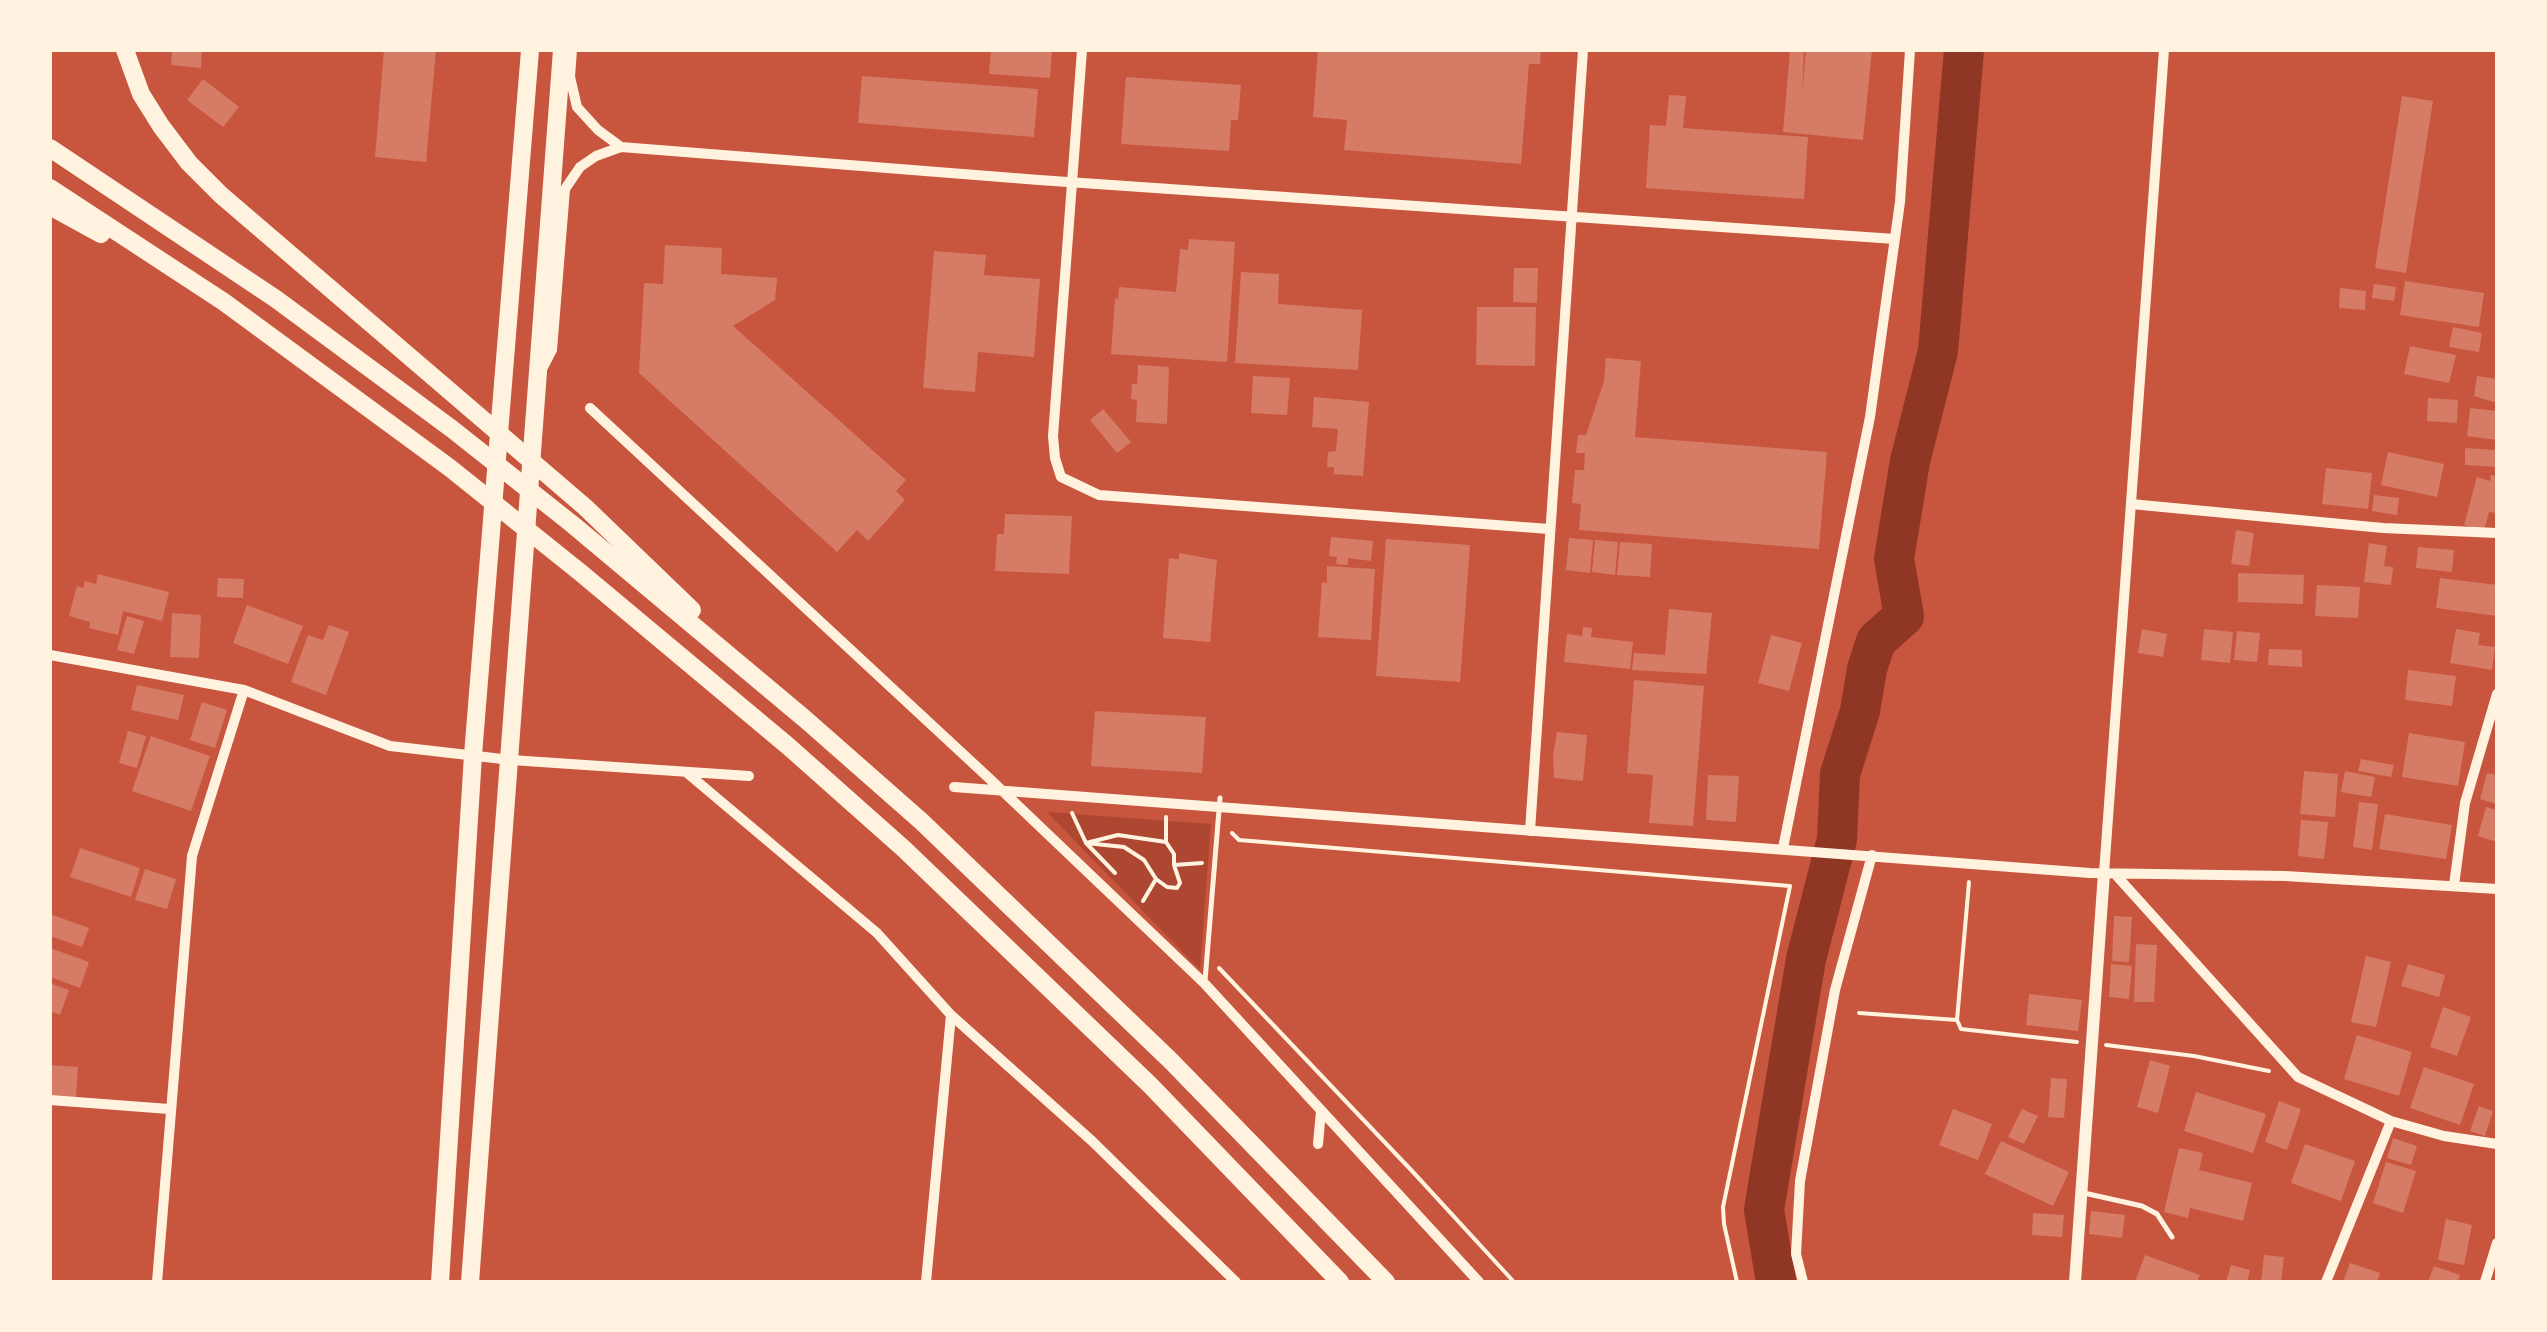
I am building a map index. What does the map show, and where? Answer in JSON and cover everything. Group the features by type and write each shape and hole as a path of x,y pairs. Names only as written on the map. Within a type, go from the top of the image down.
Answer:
{"highway":[{"path":"125,50 141,94 188,163 585,507 806,719"},
{"path":"440,1282 473,755 530,50"},
{"path":"470,1282 562,50"},
{"path":"50,148 276,299 452,429 806,719 921,821 1171,1061 1386,1282"},
{"path":"50,188 224,302 450,468 788,746 904,849 1150,1085 1340,1282"},
{"path":"50,206 224,302"}],"street":[{"path":"572,50 570,77 577,107 598,130 621,146"},
{"path":"1082,50 1053,436 1058,470 1070,484 1099,495 1549,529"},
{"path":"1530,831 1583,50"},
{"path":"1782,848 1870,417 1895,239 1910,50"},
{"path":"2075,1282 2110,874 2131,504 2164,50"},
{"path":"538,375 552,350 565,189 580,167 621,146 1072,183 1895,239"},
{"path":"590,408 1205,984 1478,1282"},
{"path":"2131,504 2366,527 2497,533"},
{"path":"50,654 244,690 390,746 511,760 749,776"},
{"path":"157,1282 192,856 244,690"},
{"path":"2454,885 2465,802 2497,694"},
{"path":"686,772 876,932 951,1015 1092,1141 1236,1282"},
{"path":"954,787 1220,802 1530,831 2110,874 2285,876 2497,889"},
{"path":"1803,1282 1796,1254 1800,1181 1835,990 1872,855"},
{"path":"2110,874 2298,1078 2392,1121 2444,1136 2496,1141"},
{"path":"926,1282 951,1015"},
{"path":"50,1100 169,1109"},
{"path":"1318,1144 1321,1111"},
{"path":"2326,1282 2392,1121"},
{"path":"2485,1282 2497,1243"}],"lane":[{"path":"1205,984 1220,802"},
{"path":"2082,1192 2142,1206 2157,1214 2172,1237"}],"path":[{"path":"1070,808 1086,843 1117,876"},
{"path":"1086,843 1124,847 1144,860 1156,879 1167,887 1177,888 1180,883 1174,854 1166,842 1166,816"},
{"path":"1086,843 1118,836 1166,842"},
{"path":"1228,848 1239,840 1790,886 1723,1207 1736,1282"},
{"path":"1174,864 1215,863"},
{"path":"1134,918 1156,879"},
{"path":"1218,968 1514,1282"},
{"path":"1859,1013 1957,1020"}],"shaded area":[{"path":"1047,812 1211,824 1200,970"}],"building":[{"path":"172,50 202,50 201,68 171,65"},
{"path":"384,50 436,50 426,162 375,157"},
{"path":"991,50 1052,50 1050,78 989,74"},
{"path":"1318,50 1541,50 1540,64 1529,64 1521,164 1344,150 1347,120 1313,117"},
{"path":"1790,50 1804,50 1802,95 1806,50 1872,50 1863,140 1783,132"},
{"path":"862,76 1038,89 1034,137 858,123"},
{"path":"1126,77 1241,85 1238,120 1231,120 1229,151 1121,144"},
{"path":"203,79 239,107 223,127 187,100"},
{"path":"1669,95 1686,96 1683,128 1808,137 1804,199 1646,188 1650,125 1666,126"},
{"path":"2402,96 2433,101 2406,273 2375,268"},
{"path":"1189,239 1235,242 1227,362 1111,354 1119,287 1176,292 1180,249 1188,250"},
{"path":"665,245 722,248 721,274 777,278 775,300 733,326 906,480 896,491 905,500 868,541 857,530 837,552 639,373 644,283 663,284"},
{"path":"934,251 986,255 984,275 1040,279 1034,357 978,352 975,392 923,388"},
{"path":"1514,268 1538,268 1537,303 1513,302"},
{"path":"1241,272 1279,274 1278,304 1362,310 1358,370 1235,363"},
{"path":"2405,281 2484,293 2479,327 2400,315"},
{"path":"2374,284 2396,287 2394,301 2372,298"},
{"path":"2340,288 2366,291 2365,310 2339,308"},
{"path":"1477,307 1536,307 1535,366 1476,365"},
{"path":"2453,327 2482,333 2479,352 2449,347"},
{"path":"2410,346 2456,355 2449,383 2404,374"},
{"path":"1606,358 1641,361 1635,437 1827,452 1819,549 1579,530 1581,504 1572,503 1575,470 1584,470 1585,453 1576,453 1578,435 1586,435 1604,381"},
{"path":"1138,365 1169,367 1167,424 1136,422 1137,400 1131,399"},
{"path":"1253,376 1290,378 1287,415 1251,413"},
{"path":"2477,376 2497,379 2497,403 2474,396"},
{"path":"1314,397 1369,402 1363,476 1334,474 1334,467 1327,467 1328,452 1336,451 1338,429 1312,427"},
{"path":"2428,398 2458,400 2457,423 2427,421"},
{"path":"2470,408 2497,411 2497,440 2467,436"},
{"path":"1103,409 1131,442 1117,453 1090,420"},
{"path":"2465,448 2497,450 2497,467 2465,465"},
{"path":"2388,452 2444,464 2437,497 2381,485"},
{"path":"2326,468 2372,473 2368,509 2322,504"},
{"path":"2491,475 2497,476 2497,513 2489,512 2484,530 2464,525 2477,477 2490,481"},
{"path":"2374,495 2399,498 2397,515 2372,511"},
{"path":"1005,514 1072,516 1069,574 995,571 997,534 1004,534"},
{"path":"2236,530 2254,533 2249,566 2231,564"},
{"path":"1331,537 1373,541 1371,561 1348,558 1348,565 1336,564 1337,557 1329,556"},
{"path":"1569,538 1593,540 1590,573 1566,570"},
{"path":"1386,539 1470,545 1460,682 1376,676"},
{"path":"1595,540 1618,542 1615,575 1592,572"},
{"path":"1620,542 1652,544 1650,577 1617,575"},
{"path":"2369,543 2387,546 2384,566 2393,567 2391,585 2364,582"},
{"path":"2418,547 2454,550 2452,572 2416,568"},
{"path":"1179,553 1217,560 1210,642 1163,638 1169,558 1179,559"},
{"path":"1327,566 1375,569 1371,640 1318,637"},
{"path":"2238,573 2304,575 2303,604 2238,602"},
{"path":"98,574 169,592 162,621 123,611 118,635 89,628 90,622 69,616 77,586 83,588 85,581 96,584"},
{"path":"218,578 244,579 243,598 217,597"},
{"path":"2440,578 2497,585 2497,616 2436,608"},
{"path":"2317,585 2360,587 2358,618 2315,616"},
{"path":"247,605 303,626 288,664 233,643"},
{"path":"1669,609 1712,613 1706,674 1632,670 1634,653 1665,655"},
{"path":"172,613 201,615 199,658 170,657"},
{"path":"127,616 144,621 134,654 117,650"},
{"path":"329,625 349,632 326,695 291,682 308,635 323,640"},
{"path":"1583,627 1592,628 1591,637 1633,642 1630,669 1564,662 1567,634 1582,636"},
{"path":"2142,629 2167,634 2163,657 2138,653"},
{"path":"2204,629 2233,632 2230,663 2201,660"},
{"path":"2456,629 2480,633 2478,645 2495,647 2492,670 2450,663"},
{"path":"2237,631 2260,633 2257,662 2234,660"},
{"path":"1771,635 1802,643 1789,691 1758,683"},
{"path":"2269,649 2302,650 2302,667 2268,665"},
{"path":"2408,670 2456,676 2452,706 2405,700"},
{"path":"1634,680 1704,686 1693,826 1649,823 1653,775 1627,773"},
{"path":"137,685 184,695 178,720 131,710"},
{"path":"202,702 227,710 215,748 190,740"},
{"path":"1095,711 1206,717 1202,773 1091,766"},
{"path":"128,731 146,736 137,768 119,763"},
{"path":"1557,732 1587,735 1583,781 1554,778"},
{"path":"2409,733 2465,742 2458,786 2402,777"},
{"path":"151,736 210,756 191,811 132,791"},
{"path":"2361,759 2394,765 2391,777 2358,771"},
{"path":"2304,771 2338,774 2335,817 2300,814"},
{"path":"2345,771 2375,777 2371,797 2341,792"},
{"path":"2487,773 2497,775 2497,804 2480,799"},
{"path":"1708,775 1739,776 1736,822 1706,820"},
{"path":"2359,802 2378,804 2372,850 2353,847"},
{"path":"2486,807 2497,810 2497,842 2478,836"},
{"path":"2385,814 2452,825 2446,859 2379,849"},
{"path":"2301,820 2328,822 2324,859 2298,856"},
{"path":"80,848 140,868 131,897 70,877"},
{"path":"145,869 176,879 167,909 135,900"},
{"path":"50,914 89,928 82,947 50,936"},
{"path":"2114,916 2132,917 2129,962 2112,961"},
{"path":"2136,944 2157,945 2154,1002 2134,1002"},
{"path":"50,948 89,962 80,988 50,977"},
{"path":"2366,956 2391,962 2376,1027 2351,1022"},
{"path":"2111,964 2132,966 2129,999 2109,997"},
{"path":"2408,964 2445,975 2439,997 2401,986"},
{"path":"50,983 69,990 60,1015 50,1011"},
{"path":"2029,994 2082,1000 2078,1031 2026,1025"},
{"path":"2443,1007 2471,1017 2457,1056 2430,1047"},
{"path":"2357,1035 2412,1052 2399,1096 2344,1079"},
{"path":"2150,1060 2170,1066 2158,1113 2137,1107"},
{"path":"50,1065 78,1067 76,1098 50,1096"},
{"path":"2424,1067 2474,1084 2460,1125 2410,1108"},
{"path":"2051,1078 2067,1079 2064,1118 2048,1117"},
{"path":"2196,1092 2266,1114 2253,1153 2184,1131"},
{"path":"2279,1101 2301,1109 2287,1150 2265,1142"},
{"path":"2479,1106 2493,1111 2485,1136 2470,1131"},
{"path":"1953,1109 1992,1124 1978,1160 1939,1145"},
{"path":"2022,1109 2038,1116 2024,1144 2008,1137"},
{"path":"2393,1138 2417,1146 2411,1165 2387,1158"},
{"path":"2001,1141 2069,1172 2053,1206 1985,1174"},
{"path":"2305,1144 2355,1161 2341,1201 2291,1183"},
{"path":"2179,1148 2203,1153 2199,1170 2252,1183 2243,1221 2190,1208 2188,1218 2164,1212"},
{"path":"2386,1162 2416,1171 2403,1213 2373,1203"},
{"path":"2091,1211 2125,1215 2122,1238 2089,1234"},
{"path":"2033,1213 2064,1215 2062,1237 2032,1235"},
{"path":"2446,1219 2472,1225 2464,1265 2438,1260"},
{"path":"2145,1255 2200,1275 2197,1282 2135,1282"},
{"path":"2264,1255 2284,1257 2281,1282 2261,1282"},
{"path":"2350,1263 2380,1273 2377,1282 2343,1282"},
{"path":"2231,1265 2250,1270 2247,1282 2226,1282"},
{"path":"2434,1266 2460,1275 2458,1282 2428,1282"}],"waterway":[{"path":"1776,1282 1764,1210 1806,959 1837,839 1840,774 1876,641 1904,616 1894,559 1910,461 1938,351 1964,50"}]}
